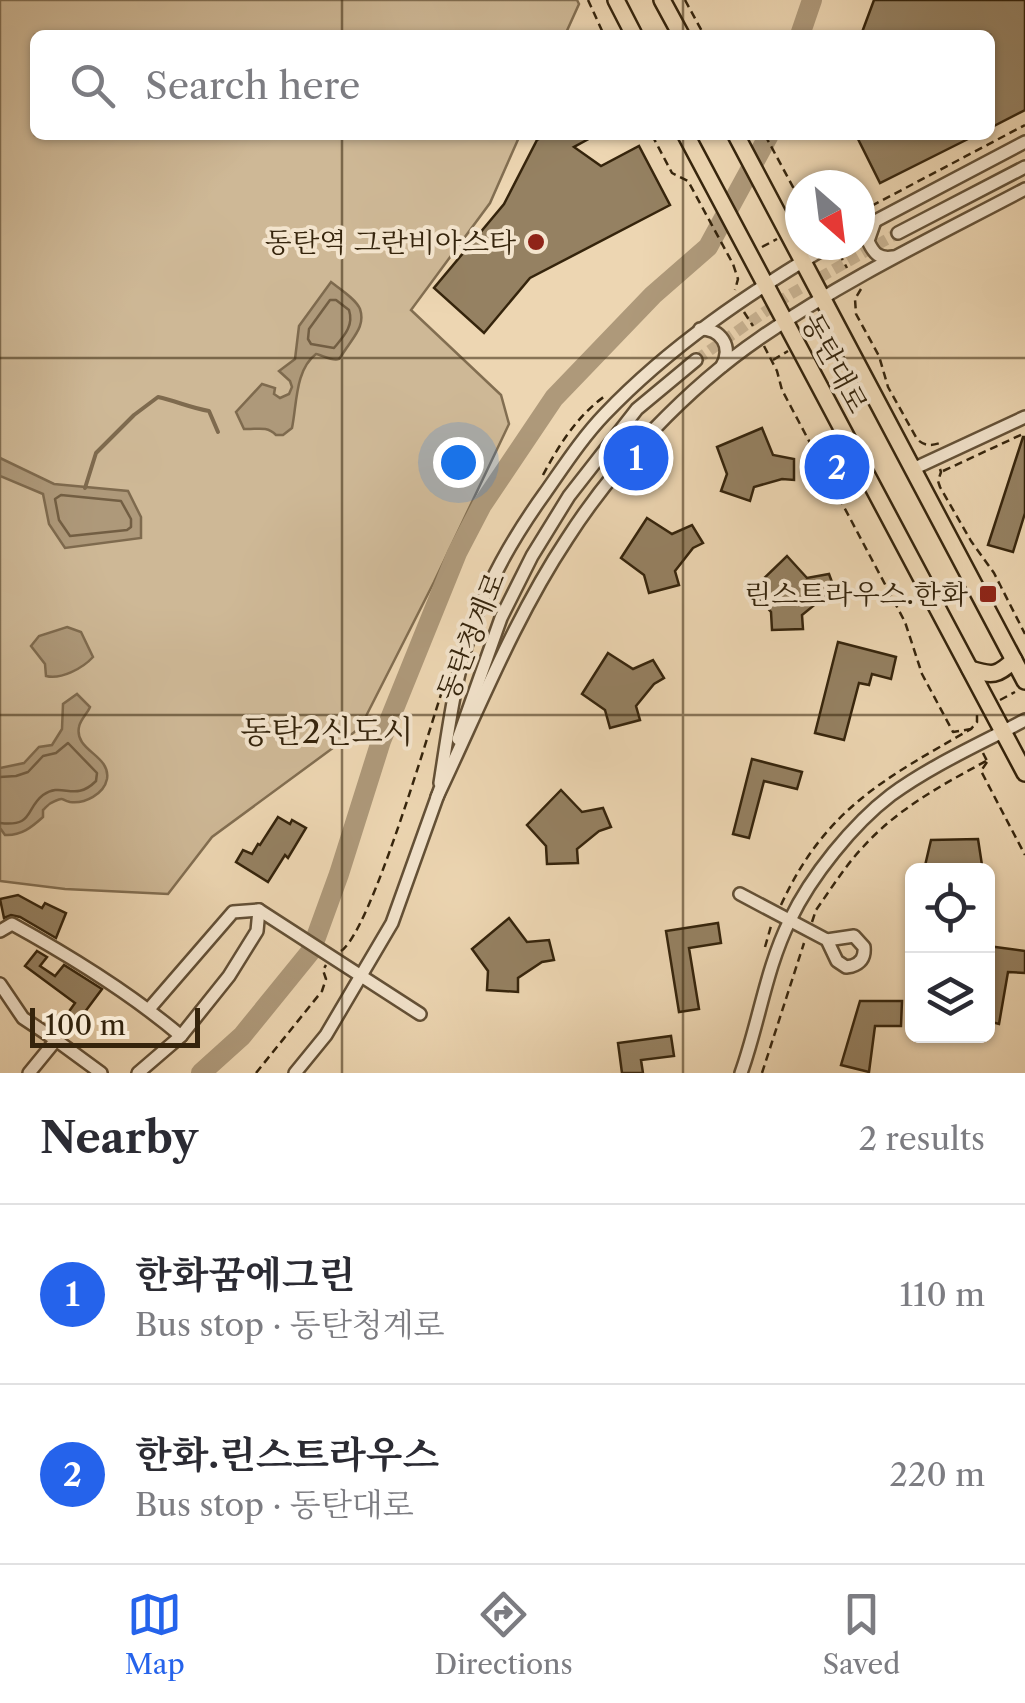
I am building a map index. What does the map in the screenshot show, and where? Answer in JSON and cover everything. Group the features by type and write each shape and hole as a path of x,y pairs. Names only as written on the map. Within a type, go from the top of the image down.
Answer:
{"main road":[{"path":"616,0 631,30"},
{"path":"662,0 678,30"},
{"name":"동탄대로","path":"689,140 1025,773"},
{"name":"동탄대로","path":"739,140 785,227"},
{"name":"동탄대로","path":"802,261 1025,681"},
{"path":"970,669 1000,673 1014,660"}],"street":[{"path":"875,221 1025,142"},
{"path":"898,233 1025,167"},
{"path":"438,797 532,596 596,498 660,422 759,338 822,298 859,286 898,257 1025,189"},
{"path":"875,254 883,258 898,257"},
{"path":"438,797 452,703 470,633 518,530 604,414 700,329 802,261"},
{"path":"700,329 711,329 726,344 720,369"},
{"name":"동탄청계로","path":"295,1073 326,1035 392,923 501,618 532,556 569,496 637,409 696,360"},
{"path":"913,470 1025,417"},
{"path":"741,1073 790,920 836,851 890,797 1025,720"},
{"path":"740,894 833,943"},
{"path":"138,1073 182,1036 229,976 257,931 259,910"},
{"path":"149,1009 233,912 259,910 420,1014"},
{"path":"0,931 12,924 74,959 182,1036"},
{"path":"0,984 23,1018 102,1073"},
{"path":"29,1073 56,1040"}],"path":[{"path":"588,0 602,30"},
{"path":"685,0 701,30"},
{"path":"875,204 1025,125"},
{"path":"655,140 672,172 688,181 734,264 748,252 785,234"},
{"path":"768,140 785,172"},
{"path":"842,260 859,286 856,314 916,439 927,445 940,443"},
{"path":"738,302 772,360 782,390 904,622 922,674 953,732 971,730"},
{"path":"772,360 856,314"},
{"path":"1025,434 942,472 938,481 971,541 994,573 1025,634"},
{"path":"762,1073 816,910 862,847 896,816 936,788 988,761 980,771 1025,855"},
{"path":"256,1073 322,991 326,979 323,970"}],"shaded area":[{"path":"0,0 577,0 579,4 567,30 30,30 30,140 518,140 490,203 411,310 501,395 509,424 360,728 212,837 168,894 0,881"}],"water":[{"path":"331,282 360,309 357,333 339,359 316,354 309,361 300,378 292,428 283,435 265,429 244,429 236,412 262,384 275,388 274,394 280,398 289,394 290,381 279,371 295,359 299,326"},
{"path":"0,458 54,484 128,491 141,517 141,538 65,548 49,524 43,494 0,476"},
{"path":"67,627 81,632 93,657 71,672 46,676 45,664 31,646 39,636"},
{"path":"77,694 90,707 80,724 79,735 104,764 105,784 88,800 62,799 51,803 43,810 43,817 30,827 5,835 0,828 0,768 24,763 39,747 52,745 62,729 63,704"}],"building":[{"path":"874,0 1025,0 1025,110 995,125 995,30 863,30"},
{"name":"동탄역 그란비아스타","path":"537,140 587,140 574,147 601,166 639,146 670,205 530,278 484,333 434,288 504,204"},
{"path":"858,140 966,140 880,183"},
{"path":"762,428 773,455 794,459 794,480 782,479 754,487 750,501 721,491 727,474 717,447"},
{"path":"1023,437 1025,513 1013,552 988,545"},
{"path":"647,518 672,534 692,525 703,543 693,548 675,571 679,585 649,593 644,575 621,558"},
{"path":"787,556 807,578 829,574 836,593 824,597 802,615 803,629 772,630 771,612 752,590"},
{"path":"838,642 896,657 891,679 872,674 869,685 859,683 844,740 815,733"},
{"path":"608,653 633,669 653,660 664,678 636,706 640,720 610,728 605,710 582,694"},
{"path":"752,759 802,772 797,789 764,781 749,838 733,834"},
{"path":"561,790 582,812 603,808 611,827 599,831 577,849 578,863 547,864 546,846 527,825"},
{"path":"278,817 306,828 268,882 236,862 243,850 252,854"},
{"path":"978,839 982,863 926,863 931,840"},
{"path":"18,895 42,908 45,903 66,913 56,938 20,917 4,918 0,899"},
{"path":"509,918 527,942 549,940 554,960 542,962 518,978 518,992 487,990 488,971 472,949"},
{"path":"718,923 721,943 689,948 699,1009 679,1012 666,931"},
{"path":"995,947 1025,951 1025,973 1008,972 999,1024 995,1023"},
{"path":"37,951 47,957 40,966 55,976 64,965 102,989 67,1036 48,1023 54,1014 63,1020 75,1003 25,966"},
{"path":"860,1001 902,1001 901,1026 875,1026 869,1072 841,1065"},
{"path":"671,1036 674,1056 641,1060 643,1073 622,1073 618,1043"}],"waterway":[{"path":"802,30 812,0"},
{"path":"201,1073 242,1036 311,951 381,741 457,553 482,505 554,398 653,295 708,247 766,140"},
{"path":"85,488 96,453 158,397 209,411 218,432"}],"tunnel":[{"path":"696,360 789,295 898,233"}],"place":[{"name":"동탄역 그란비아스타","path":"536,242"},
{"name":"한화꿈에그린","path":"636,458"},
{"name":"한화.린스트라우스","path":"837,467"},
{"name":"린스트라우스.한화","path":"988,594"}],"district":[{"name":"동탄2신도시","path":"327,732"}]}
